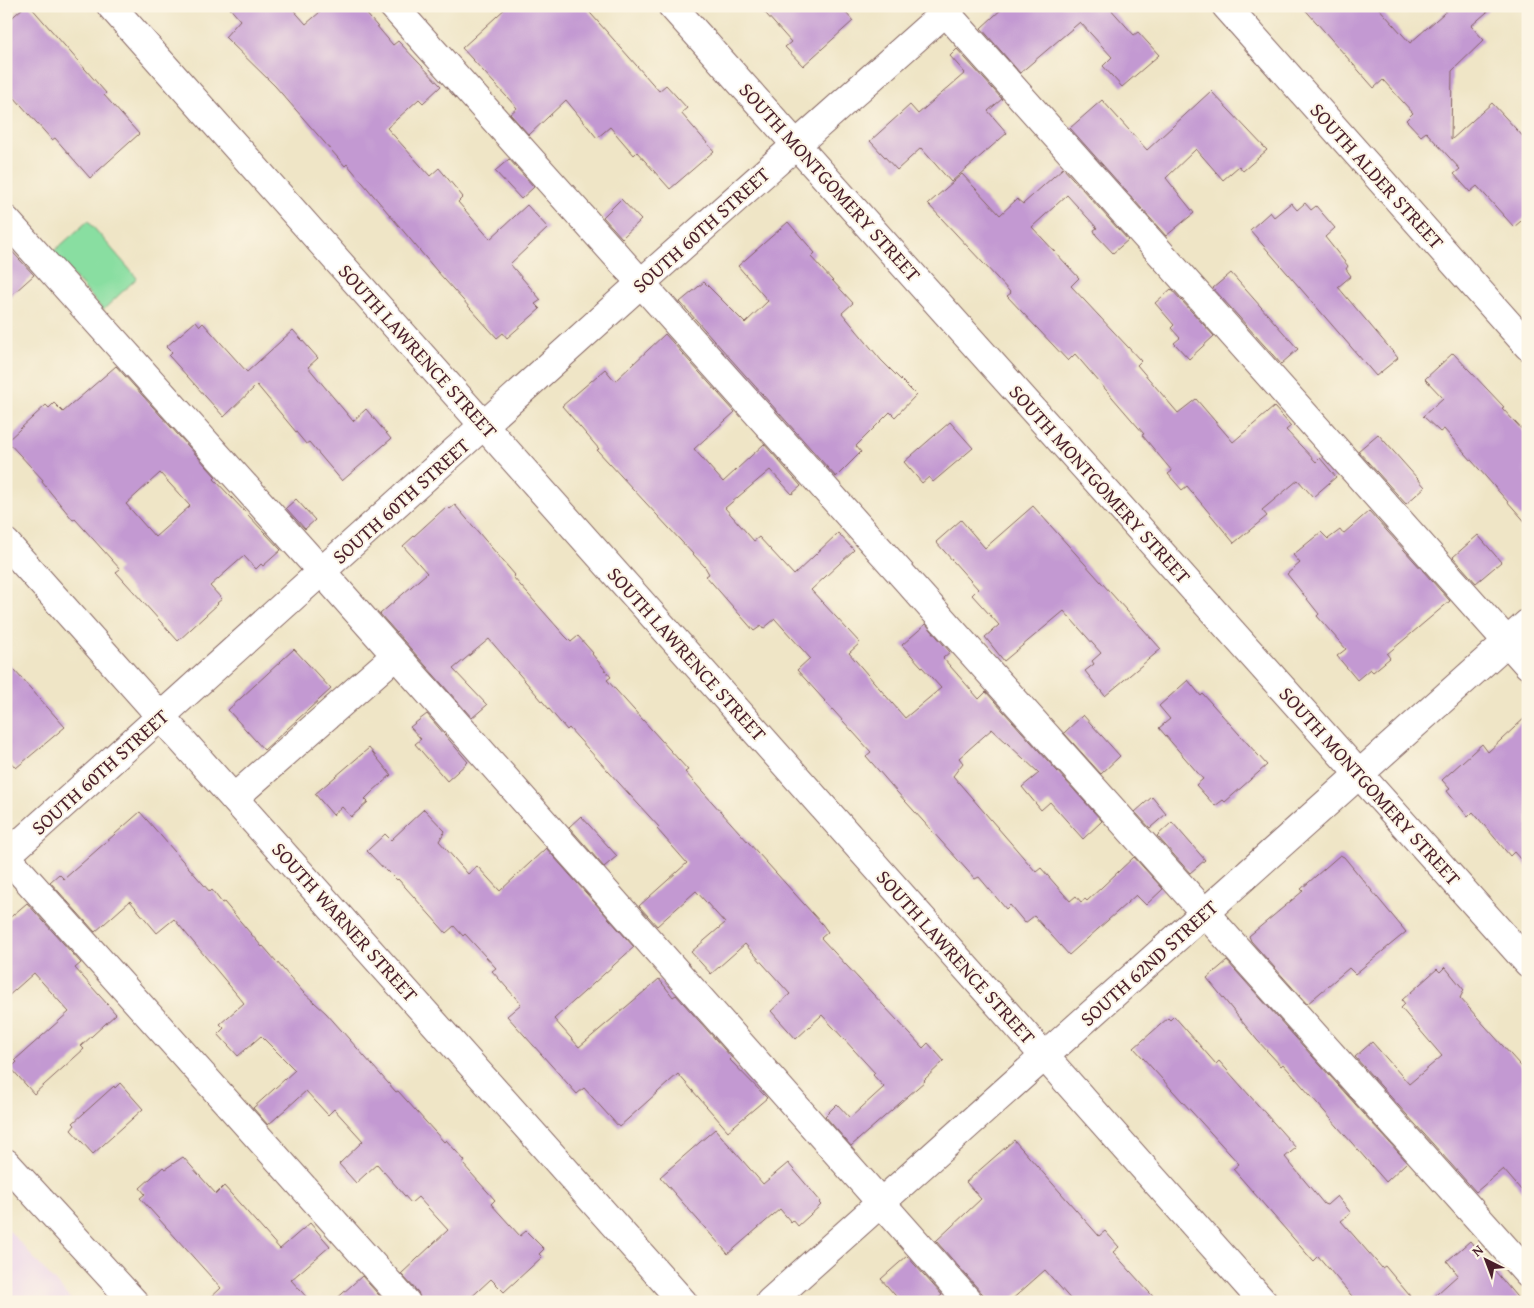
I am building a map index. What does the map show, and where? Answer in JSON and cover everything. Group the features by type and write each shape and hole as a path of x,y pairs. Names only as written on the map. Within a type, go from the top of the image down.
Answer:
{"street":[{"name":"SOUTH LAWRENCE STREET","path":"111,6 1263,1302"},
{"path":"393,6 640,284 1206,912 1528,1274"},
{"name":"SOUTH MONTGOMERY STREET","path":"672,6 1528,963"},
{"name":"SOUTH ALDER STREET","path":"1226,6 1528,346"},
{"name":"SOUTH 60TH STREET","path":"6,856 640,284 797,145 945,8"},
{"path":"945,8 1528,665"},
{"path":"6,220 396,655 968,1302"},
{"name":"SOUTH WARNER STREET","path":"6,543 683,1302"},
{"name":"SOUTH 62ND STREET","path":"770,1302 1528,623"},
{"path":"234,798 396,655"},
{"path":"6,856 406,1302"},
{"path":"6,1163 134,1302"}],"shaded area":[{"path":"6,1227 73,1302 6,1302"}],"green space":[{"path":"88,221 137,278 103,310 53,252"}],"building":[{"path":"25,6 30,6 139,134 90,178 55,138 52,140 6,88 6,23"},
{"path":"228,6 290,6 306,24 327,6 360,6 393,45 398,41 441,86 423,103 419,99 387,128 430,176 439,168 463,197 458,202 490,239 527,205 548,228 510,264 541,300 535,304 540,309 507,338 503,333 497,338 436,270 347,164 345,166 275,86 225,37 240,20"},
{"path":"508,6 584,6 659,91 666,85 687,108 681,113 714,151 670,189 637,152 634,155 610,127 597,138 566,100 529,135 510,114 517,108 462,48"},
{"path":"759,6 840,6 853,21 803,66 785,47 791,42"},
{"path":"1005,6 1108,6 1134,35 1138,32 1159,55 1122,87 1103,66 1112,57 1080,22 1020,73 981,28"},
{"path":"1302,6 1377,6 1410,43 1452,6 1494,6 1471,26 1484,40 1452,71 1451,140 1492,103 1528,142 1528,215 1514,227 1477,186 1470,192 1454,174 1460,169 1426,132 1421,136 1406,120 1413,113 1383,80 1374,88"},
{"path":"957,49 1002,99 988,111 1007,133 951,182 921,148 897,170 870,141 910,105 918,114 965,73 950,56"},
{"path":"1211,91 1267,150 1243,171 1239,166 1223,180 1196,149 1166,178 1194,213 1166,236 1070,128 1102,100 1147,150"},
{"path":"509,159 534,187 521,199 495,171"},
{"path":"1063,168 1128,240 1113,253 1096,235 1094,230 1097,228 1067,195 1032,227 1079,278 1071,286 1141,361 1137,365 1178,413 1196,399 1233,442 1274,407 1291,426 1286,430 1316,462 1320,458 1336,477 1313,497 1298,480 1262,510 1267,516 1234,543 1187,486 1182,490 1168,474 1172,471 1142,435 1144,434 1075,354 1068,361 1007,296 1011,293 928,204 962,174 1000,215 1017,199 1023,204"},
{"path":"621,199 641,220 622,238 603,217"},
{"path":"1291,203 1297,210 1305,203 1311,210 1316,206 1335,228 1325,237 1348,266 1346,269 1351,276 1338,287 1398,358 1376,376 1250,230 1270,212 1274,217"},
{"path":"788,222 815,253 811,257 853,303 842,313 881,360 916,395 895,417 890,412 856,446 861,452 836,477 680,302 704,282 745,323 768,301 738,266"},
{"path":"6,245 34,275 6,300"},
{"path":"1231,273 1298,349 1281,364 1213,288"},
{"path":"1171,289 1214,336 1189,359 1174,343 1180,338 1171,328 1174,325 1155,303"},
{"path":"196,321 200,326 203,323 247,372 293,330 318,358 308,367 353,421 366,409 391,439 342,481 309,442 306,444 257,385 224,417 169,356 172,353 166,347"},
{"path":"665,334 735,412 694,449 723,482 764,444 801,486 792,494 770,470 725,508 754,541 759,537 794,575 838,533 854,550 811,590 860,643 849,653 905,718 941,688 902,645 926,624 950,652 943,658 979,699 986,692 1102,821 1083,839 1050,802 1041,810 1022,787 1039,773 992,729 959,758 963,763 953,776 1036,872 1041,868 1070,901 1076,896 1081,902 1085,899 1087,901 1134,857 1163,889 1146,905 1136,895 1069,955 1034,916 1025,923 1010,905 1006,909 979,877 975,879 897,792 866,756 871,752 797,670 810,658 775,619 763,629 761,626 754,631 706,576 709,574 705,567 597,450 599,449 562,406 605,369 615,381"},
{"path":"1453,353 1504,407 1502,408 1528,436 1528,525 1444,429 1440,432 1423,416 1443,398 1425,379"},
{"path":"116,366 216,477 214,479 281,550 263,566 261,564 256,569 244,556 210,586 222,599 178,641 116,572 120,569 75,519 73,520 42,482 43,480 7,441 46,405 49,408 54,403 63,412","holes":["160,473 190,506 155,537 126,504"]},
{"path":"950,422 973,448 933,482 929,477 922,483 904,462"},
{"path":"1378,434 1425,487 1406,504 1358,451"},
{"path":"296,499 315,520 305,529 286,508"},
{"path":"455,505 515,575 513,577 565,636 571,642 578,636 593,653 611,677 607,680 688,770 685,772 822,924 828,932 821,938 923,1048 928,1043 944,1061 925,1081 851,1146 825,1116 837,1104 850,1118 884,1087 873,1075 875,1073 822,1015 796,1039 771,1011 790,994 745,944 711,974 691,952 725,923 696,891 657,926 639,906 687,863 657,829 659,827 569,728 567,730 489,639 453,669 487,705 472,718 380,614 427,573 403,546 447,506 450,509"},
{"path":"1033,506 1161,649 1105,696 1085,671 1094,664 1092,661 1101,653 1064,611 1004,661 985,637 999,625 972,595 978,589 936,542 961,520 985,548"},
{"path":"1369,511 1450,601 1387,654 1390,658 1373,672 1370,669 1357,680 1337,656 1346,649 1317,616 1319,614 1287,574 1300,563 1293,555 1321,532 1328,539 1340,530 1343,534"},
{"path":"1478,535 1501,562 1476,583 1453,557"},
{"path":"294,649 331,689 264,750 228,710"},
{"path":"6,661 65,727 16,768 6,757"},
{"path":"1188,680 1267,765 1225,802 1223,800 1215,806 1196,785 1203,779 1159,728 1170,719 1159,706"},
{"path":"427,714 468,762 447,781 415,744 421,739 410,727"},
{"path":"1083,715 1120,756 1101,774 1064,733"},
{"path":"1528,715 1528,868 1514,852 1510,856 1473,812 1468,817 1447,791 1450,789 1442,780 1482,744 1488,752"},
{"path":"369,748 391,775 365,799 368,802 351,817 342,807 333,815 315,794"},
{"path":"1152,797 1166,814 1150,828 1135,812"},
{"path":"424,809 445,831 439,841 468,874 477,866 500,891 546,848 634,947 554,1019 579,1047 659,979 673,997 676,995 732,1058 730,1060 767,1098 728,1131 678,1074 619,1127 584,1088 577,1094 507,1016 521,1004 492,971 496,968 465,934 463,936 454,926 446,933 398,879 387,872 367,851 385,834 391,840"},
{"path":"140,812 210,892 212,890 222,903 224,902 262,947 303,992 326,1013 396,1092 398,1091 444,1142 446,1140 465,1161 463,1164 495,1200 491,1204 520,1236 526,1231 544,1249 539,1254 542,1257 504,1292 491,1279 466,1302 421,1302 418,1292 401,1274 448,1230 418,1197 411,1203 377,1164 356,1183 339,1164 363,1141 334,1109 328,1115 306,1091 268,1125 253,1108 295,1070 261,1036 238,1056 218,1034 224,1028 220,1024 244,1003 174,919 157,933 130,901 95,932 50,882 59,874 64,879"},
{"path":"581,816 617,856 604,867 569,827"},
{"path":"1172,822 1205,860 1190,873 1157,836"},
{"path":"1340,855 1344,857 1406,932 1355,974 1349,968 1307,1004 1251,941 1249,936 1303,891 1301,889"},
{"path":"27,903 81,963 75,968 116,1014 81,1046 84,1049 34,1094 11,1068 17,1062 15,1060 69,1012 34,973 6,998 6,921"},
{"path":"1227,961 1407,1162 1386,1182 1283,1064 1281,1066 1257,1040 1207,978"},
{"path":"1445,967 1464,990 1460,998 1528,1074 1528,1198 1503,1169 1476,1192 1355,1057 1372,1042 1409,1084 1442,1056 1401,1008 1405,1004 1402,1000 1437,969 1440,972"},
{"path":"1174,1016 1216,1064 1219,1061 1296,1148 1285,1157 1324,1204 1327,1205 1337,1196 1351,1213 1341,1221 1382,1268 1385,1266 1415,1302 1357,1302 1318,1256 1313,1261 1233,1169 1239,1164 1134,1048 1168,1018 1170,1020"},
{"path":"120,1083 143,1109 93,1154 71,1130 75,1125 73,1123 114,1086 115,1088"},
{"path":"715,1129 763,1184 788,1163 821,1202 819,1203 821,1205 798,1226 793,1220 791,1222 780,1209 728,1254 660,1177"},
{"path":"1014,1140 1099,1236 1105,1231 1119,1247 1113,1252 1158,1302 1073,1302 1045,1270 1009,1302 991,1302 981,1292 936,1241 981,1199 966,1182"},
{"path":"183,1157 216,1194 224,1186 280,1249 310,1223 330,1246 291,1280 311,1302 206,1302 221,1288 140,1198 145,1194 140,1188 163,1167 165,1169"},
{"path":"1470,1241 1521,1302 1428,1302 1458,1275 1447,1261"},
{"path":"907,1256 942,1295 934,1302 901,1302 881,1279"},
{"path":"362,1276 385,1302 333,1302"}]}
